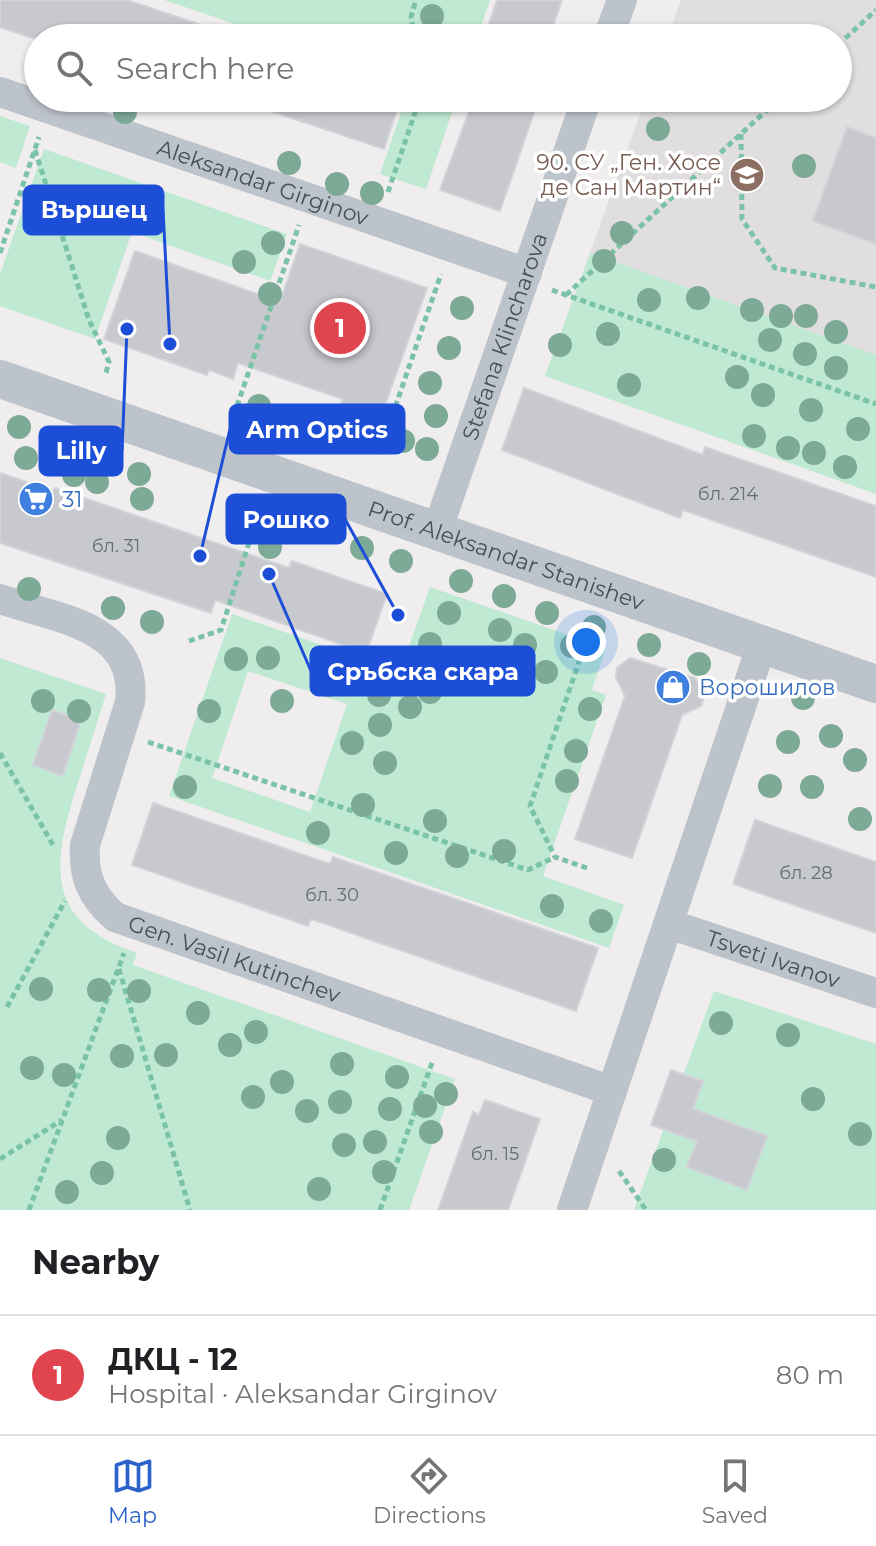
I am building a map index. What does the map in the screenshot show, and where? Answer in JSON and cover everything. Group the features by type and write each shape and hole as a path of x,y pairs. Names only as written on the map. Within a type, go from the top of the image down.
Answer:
{"street":[{"path":"613,24 622,0"},
{"name":"Aleksandar Girginov","path":"0,92 24,100"},
{"name":"Aleksandar Girginov","path":"61,112 378,221 526,277"},
{"name":"Stefana Klincharova","path":"437,531 582,112"},
{"name":"Prof. Aleksandar Stanishev","path":"0,379 876,684"},
{"path":"0,599 101,634 116,646 127,663 132,682 120,733 85,845 84,865 89,885"},
{"path":"572,1210 762,644"},
{"name":"Gen. Vasil Kutinchev","path":"89,885 107,910 134,926 612,1091"},
{"name":"Tsveti Ivanov","path":"669,924 876,993"}],"path":[{"path":"412,24 416,0"},
{"path":"852,32 876,10"},
{"path":"0,253 48,112"},
{"path":"378,221 415,112"},
{"path":"566,295 764,112"},
{"path":"741,133 742,219 775,268 876,287"},
{"path":"35,150 89,320 109,362 106,373"},
{"path":"237,406 309,198"},
{"path":"379,454 451,247"},
{"path":"526,277 566,295 876,404"},
{"path":"78,459 83,445"},
{"path":"189,641 221,630 256,521"},
{"path":"555,857 530,806 588,635"},
{"path":"120,733 528,870 555,857 587,868"},
{"path":"0,753 45,836 89,885 60,903 7,1007"},
{"path":"29,1210 134,926"},
{"path":"119,968 190,1210"},
{"path":"380,1210 443,1033"},
{"path":"0,1159 63,1120"}],"shaded area":[{"name":"90. СУ „Ген. Хосе де Сан Мартин“","path":"681,0 876,0 876,355 590,253 641,112 852,112 852,24 672,24"}],"green space":[{"path":"164,0 490,0 482,24 235,24"},
{"path":"401,112 452,112 426,189 380,174"},
{"path":"0,116 30,126 16,168 0,162"},
{"path":"44,149 287,234 270,281 132,232 95,339 0,306 0,274"},
{"path":"590,253 876,355 876,494 545,376"},
{"path":"430,587 606,648 592,690 606,695 543,876 624,905 609,948 169,796 232,614 400,672","holes":["248,671 347,704 310,812 212,778"]},
{"path":"0,658 106,694 68,817 60,867 63,889 71,908 86,925 107,940 137,953 133,965 455,1079 409,1210 0,1210"},
{"path":"714,991 876,1044 876,1210 634,1210"}],"building":[{"path":"0,0 127,0 198,24 24,24 24,35 0,27"},
{"path":"497,0 562,0 554,24 489,24"},
{"path":"274,112 396,112 384,149"},
{"path":"469,112 534,112 500,211 440,190"},
{"path":"847,127 876,138 876,244 813,221"},
{"path":"300,244 427,288 382,413 369,408 356,444 331,435 343,399 238,363 233,379 209,370 207,375 104,339 135,251 280,302"},
{"path":"524,388 703,455 705,447 876,506 876,577 683,510 680,518 502,450"},
{"path":"0,473 53,491 55,488 289,568 292,561 387,594 366,653 215,600 211,613 0,543"},
{"path":"630,658 695,678 706,691 701,706 682,715 632,858 575,839 625,696 616,677 617,668"},
{"path":"52,710 81,720 63,776 33,765"},
{"path":"153,803 330,864 333,857 598,948 576,1011 311,919 308,926 132,865"},
{"path":"755,820 876,862 876,933 733,884"},
{"path":"671,1070 703,1081 693,1109 767,1136 747,1190 687,1167 697,1141 651,1125"},
{"path":"485,1100 540,1119 508,1210 438,1210 473,1112 479,1115"}],"place":[{"name":"90. СУ „Ген. Хосе де Сан Мартин“","path":"747,175"},
{"name":"ДКЦ - 12","path":"340,328"},
{"name":"Lilly","path":"127,329"},
{"name":"Вършец","path":"170,344"},
{"name":"31","path":"36,499"},
{"name":"Arm Optics","path":"200,556"},
{"name":"Сръбска скара","path":"269,574"},
{"name":"Рошко","path":"398,615"},
{"name":"Ворошилов","path":"673,687"}]}
